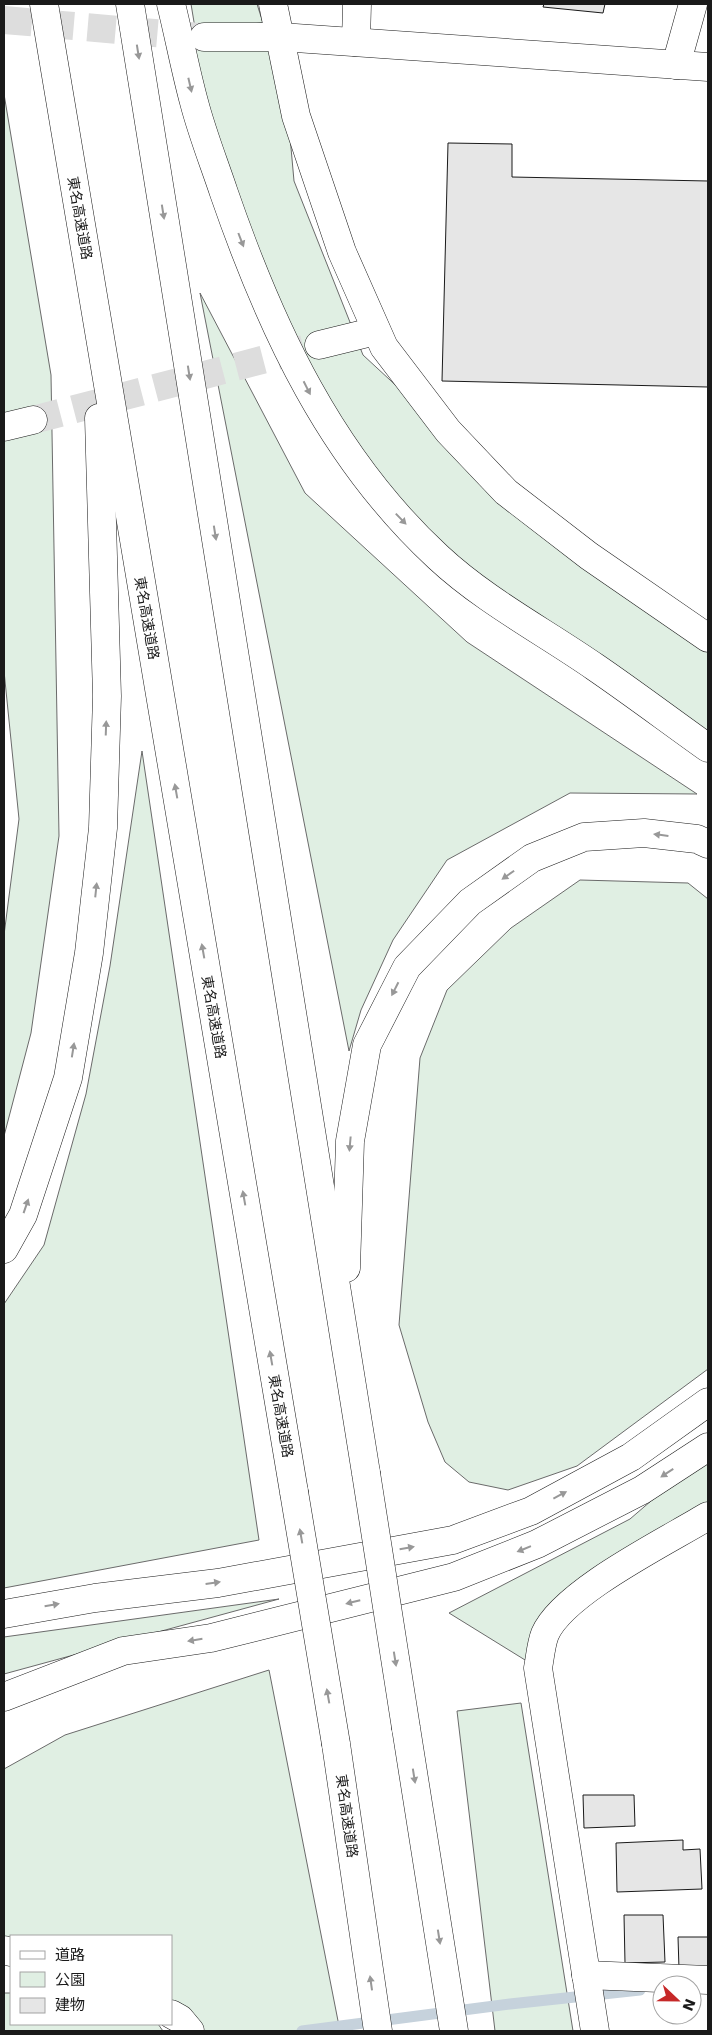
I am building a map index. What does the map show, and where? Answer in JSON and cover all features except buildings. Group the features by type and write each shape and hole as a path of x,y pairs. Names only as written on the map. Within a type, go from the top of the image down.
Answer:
{"main road":[{"name":"東名高速道路","path":"44,4 336,1744 378,2031"},
{"path":"130,4 454,2031"},
{"path":"171,4 194,105 235,225 268,310 310,393 349,457 391,508 438,558 514,615 595,667 708,748"},
{"path":"274,4 296,116 342,252 384,347 448,431 506,492 589,556 708,638"},
{"path":"356,42 357,4"},
{"path":"676,65 693,4"},
{"path":"204,37 282,38 356,42 708,67"},
{"path":"4,1249 23,1214 68,1078 89,953 103,828 107,696 95,305"},
{"path":"319,345 376,331"},
{"path":"4,427 33,420"},
{"path":"347,1353 346,1237 350,1141 367,1044 406,967 470,902 532,858 584,837 644,833 697,839 708,844"},
{"path":"4,1614 95,1598 218,1583 453,1540 531,1511 631,1457 708,1402"},
{"path":"4,1696 123,1651 211,1638 454,1577 537,1544 642,1490 708,1446"},
{"path":"595,2031 538,1668 545,1635 559,1612 597,1582 708,1516"},
{"path":"586,1975 708,1980"},
{"path":"172,2015 180,2019 190,2031"}],"green space":[{"path":"191,4 257,4 263,23 195,28"},
{"path":"281,37 294,181 363,355 537,516 708,636 708,760 416,537 313,390 180,45"},
{"path":"4,94 51,375 59,836 31,1033 4,1136 4,935 19,819 4,671"},
{"path":"200,293 305,493 467,642 697,794 570,793 447,860 393,940 361,1010 349,1051"},
{"path":"142,751 259,1540 4,1588 4,1304 44,1245 86,1094 110,966"},
{"path":"580,880 688,883 708,899 708,1369 577,1466 508,1490 469,1482 445,1462 428,1422 399,1325 420,1058 447,990 511,928"},
{"path":"708,1452 708,1512 545,1635 538,1668 449,1613 630,1519"},
{"path":"279,1599 4,1674 4,1637"},
{"path":"269,1670 340,2031 185,2031 172,2017 172,1935 10,1935 10,1953 4,1951 4,1769 65,1735"},
{"path":"521,1703 573,2031 495,2031 457,1711"},
{"path":"4,1993 10,1993 10,2025 159,2025 163,2031 4,2031"}],"waterway":[{"path":"302,2031 510,2004 640,1990"}],"tunnel":[{"path":"4,20 200,37"},
{"path":"33,420 319,345"}]}
